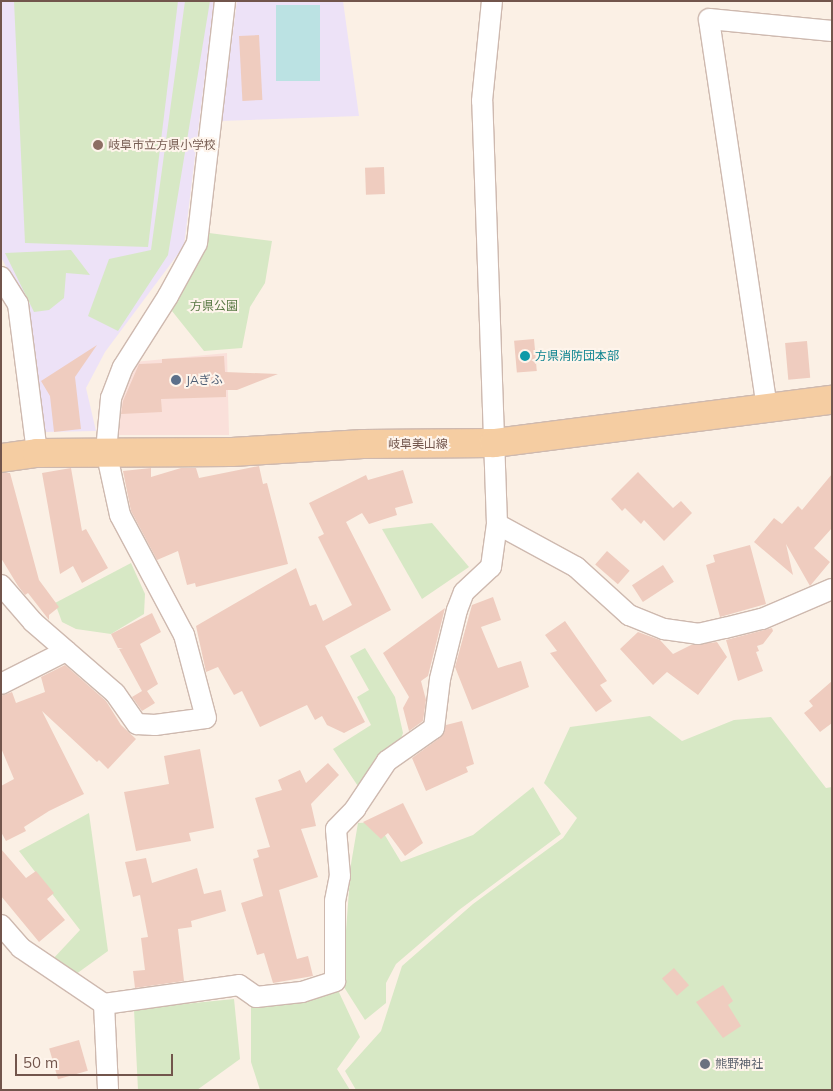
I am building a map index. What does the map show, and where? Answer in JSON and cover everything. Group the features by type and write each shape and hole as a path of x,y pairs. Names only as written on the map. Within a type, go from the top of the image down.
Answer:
{"main road":[{"name":"岐阜美山線","path":"1,458 38,453 106,451 232,452 363,444 494,443 832,400"}],"street":[{"path":"1,585 33,622 115,693 137,724 155,725 206,718 184,635 120,515 106,451 111,398 123,367 168,296 197,243 225,1"},
{"path":"1,925 21,948 104,1004 239,985 256,997 302,992 335,981 334,901 340,876 336,829 355,809 388,761 434,728 440,679 457,610 464,592 491,566 497,524 482,101 492,1"},
{"path":"767,408 710,19 832,31"},
{"path":"1,277 18,304 38,453"},
{"path":"497,524 576,567 629,615 664,629 698,634 725,628 762,618 832,589"},
{"path":"1,684 66,651"},
{"path":"104,1004 108,1090"}],"shaded area":[{"name":"岐阜市立方県小学校","path":"1,1 214,1 184,246 105,352 86,388 96,431 44,432 28,308 1,257"},
{"name":"岐阜市立方県小学校","path":"237,1 343,1 359,116 221,121"},
{"name":"JAぎふ","path":"227,353 229,435 113,435 116,399 134,362"}],"green space":[{"path":"14,1 178,1 148,247 25,243"},
{"path":"185,1 210,1 168,255 118,331 88,316 109,259 151,250"},
{"name":"方県公園","path":"209,233 272,241 265,283 250,307 242,348 204,351 172,311"},
{"path":"71,250 90,275 66,273 64,298 49,310 34,312 5,253"},
{"path":"432,523 469,567 422,599 382,529"},
{"path":"131,563 145,594 144,614 111,634 76,629 62,622 55,603"},
{"path":"365,648 395,697 403,733 394,758 364,795 333,749 371,725 357,697 369,690 350,656"},
{"path":"650,716 682,741 734,720 771,717 826,788 832,787 832,1090 356,1090 345,1071 381,1031 402,966 473,904 563,838 577,818 544,783 570,727"},
{"path":"533,787 561,834 459,910 396,964 386,983 386,1003 365,1020 342,984 351,864 358,823 377,822 401,862 473,835"},
{"path":"89,813 108,951 72,977 52,960 80,930 19,851"},
{"path":"336,986 360,1037 337,1069 350,1090 260,1090 251,1062 251,1006"},
{"path":"234,999 240,1059 197,1090 138,1090 134,1009"}],"water":[{"path":"276,5 320,5 320,81 276,81"}],"building":[{"path":"259,35 262,100 242,101 239,36"},
{"path":"384,167 385,194 366,195 365,168"},
{"name":"方県消防団本部","path":"534,339 537,371 517,373 514,341"},
{"path":"807,341 810,378 788,380 785,343"},
{"path":"97,345 75,377 81,429 54,432 50,396 41,381"},
{"path":"224,356 225,372 278,374 237,390 226,390 226,397 161,399 162,412 121,414 123,401 139,364 162,363 162,359"},
{"path":"259,466 263,484 267,483 288,564 196,587 195,583 187,585 178,551 157,560 131,511 123,471 151,468 151,477 181,468 196,468 199,478"},
{"path":"71,468 82,531 86,529 108,568 82,583 73,566 60,574 42,473"},
{"path":"403,470 413,503 395,508 397,515 369,524 362,513 346,522 391,610 325,646 365,722 344,733 327,725 322,716 315,720 307,705 260,727 242,691 234,695 218,667 206,672 196,626 296,568 310,606 316,604 323,621 352,605 318,537 324,534 309,503 366,475 368,480"},
{"path":"638,472 673,508 681,501 692,513 664,541 644,520 641,524 625,508 622,511 611,499"},
{"path":"1,473 10,473 39,580 59,607 49,615 49,620 28,593 25,595 18,586 1,558"},
{"path":"832,474 832,528 814,548 830,562 810,586 786,544 793,575 754,542 774,518 782,524 798,506 802,510"},
{"path":"750,545 766,604 720,617 706,565 715,562 713,555"},
{"path":"607,551 630,571 618,584 595,565"},
{"path":"663,565 674,582 643,602 632,585"},
{"path":"493,597 501,620 481,627 498,668 521,661 529,687 472,710 455,667 472,605"},
{"path":"445,608 428,676 421,681 426,700 423,721 409,731 403,708 409,697 383,653"},
{"path":"152,613 161,632 140,644 158,684 147,691 155,703 142,711 132,697 142,691 119,649 123,648 118,648 111,634"},
{"path":"565,621 607,681 600,685 612,701 596,712 550,653 557,651 545,635"},
{"path":"772,628 773,631 763,644 757,646 759,651 756,652 763,671 738,681 726,640"},
{"path":"638,632 660,640 673,654 691,645 717,642 727,657 698,695 667,672 653,685 620,649"},
{"path":"65,665 106,701 121,725 136,739 108,769 99,760 97,762 42,711 84,794 49,811 24,827 26,831 6,841 1,832 1,786 14,779 1,748 1,696 12,692 16,703 45,692 41,677"},
{"path":"832,681 832,723 820,732 804,713 813,706 809,701"},
{"path":"462,721 474,764 466,767 468,772 426,791 412,758 441,737 446,725"},
{"path":"200,749 214,828 189,833 191,841 136,851 124,792 169,784 164,756"},
{"path":"328,763 339,775 311,804 316,826 301,829 318,877 279,890 297,959 308,956 313,976 273,983 264,953 257,955 241,903 263,896 253,859 259,857 257,850 270,847 255,798 282,790 278,780 300,770 306,783"},
{"path":"403,803 423,843 405,856 388,833 381,839 363,822"},
{"path":"1,849 26,878 36,871 54,893 47,899 65,920 39,942 1,896"},
{"path":"146,858 152,883 197,868 204,894 221,890 226,911 191,921 192,927 178,929 184,981 135,988 133,971 145,970 141,938 148,937 140,895 133,897 125,862"},
{"path":"674,968 689,985 677,996 662,978"},
{"path":"723,985 733,1001 728,1005 741,1026 723,1038 696,1002"},
{"path":"79,1040 88,1071 58,1079 49,1049"}],"place":[{"name":"岐阜市立方県小学校","path":"98,145"},
{"name":"方県消防団本部","path":"525,356"},
{"name":"JAぎふ","path":"176,380"},
{"name":"熊野神社","path":"705,1064"}]}
